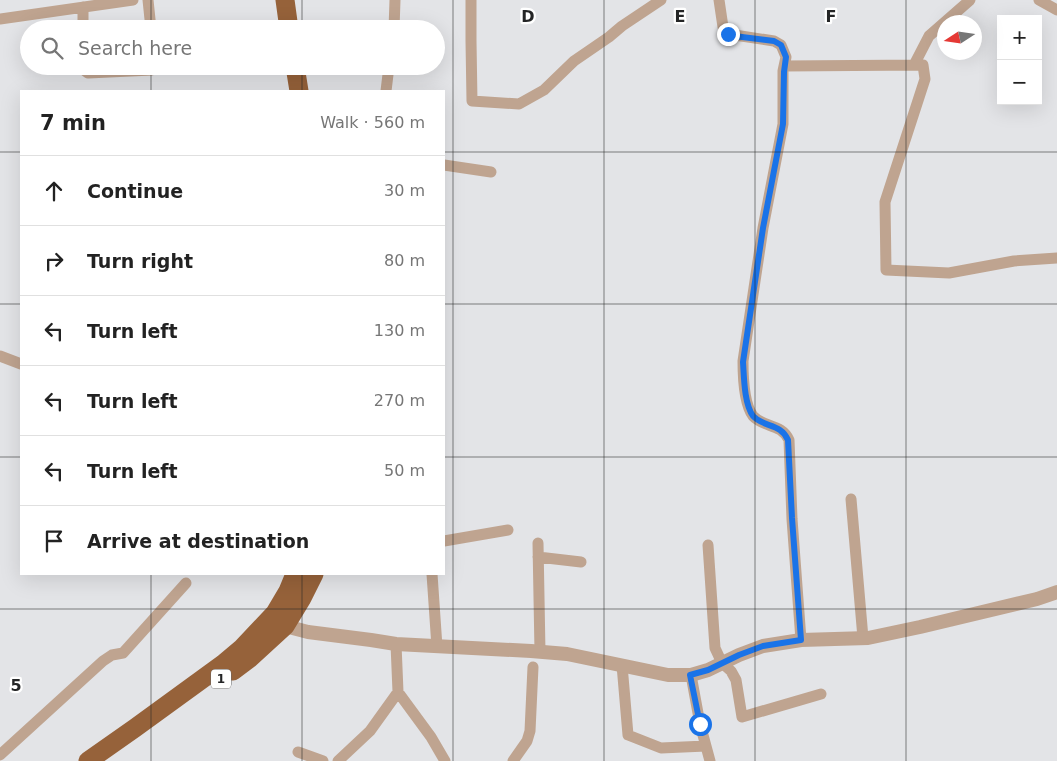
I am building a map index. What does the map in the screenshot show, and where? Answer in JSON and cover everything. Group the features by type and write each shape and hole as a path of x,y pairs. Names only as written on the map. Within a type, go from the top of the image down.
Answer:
{"highway":[{"path":"285,0 288,20"},
{"path":"297,75 300,90"},
{"name":"1","path":"88,761 223,664 242,648 275,613 295,587 313,575"},
{"name":"1","path":"136,728 230,674 249,659 285,626 295,587"}],"street":[{"path":"0,19 133,0"},
{"path":"148,0 150,20"},
{"path":"394,20 395,0"},
{"path":"472,0 472,101 519,104 544,90 574,61 661,0"},
{"path":"719,0 723,27 728,34 774,41 781,45 786,57 784,66 783,124 763,228 743,362 748,404 753,416 781,429 786,434 788,440 801,640"},
{"path":"914,65 929,36 970,0"},
{"path":"1039,0 1057,10"},
{"path":"83,6 83,20"},
{"path":"784,66 924,65 925,80 886,202 886,270 949,273 1014,260 1057,258"},
{"path":"386,90 388,75"},
{"path":"445,165 491,172"},
{"path":"0,356 20,364"},
{"path":"851,498 864,638"},
{"path":"445,541 508,530"},
{"path":"538,543 540,652"},
{"path":"708,545 715,648 722,663 731,671 736,680 742,717 820,694"},
{"path":"538,557 581,562"},
{"path":"432,575 437,647"},
{"path":"0,755 102,661 112,655 123,653 186,583"},
{"path":"285,626 308,632 396,644 567,654 668,675 690,675 708,670 763,646 801,640 864,638 938,623 1037,599 1057,592"},
{"path":"396,644 398,692 431,737 445,761"},
{"path":"622,665 628,735 661,748 706,746"},
{"path":"512,761 527,741 530,731 532,667"},
{"path":"690,675 710,761"},
{"path":"338,761 370,731 398,692"},
{"path":"298,752 323,761"}],"route":[{"path":"700,724 690,675 708,670 763,646 801,640 788,440 786,434 781,429 753,416 748,404 743,362 763,228 783,124 786,57 781,45 774,41 728,34"}]}
